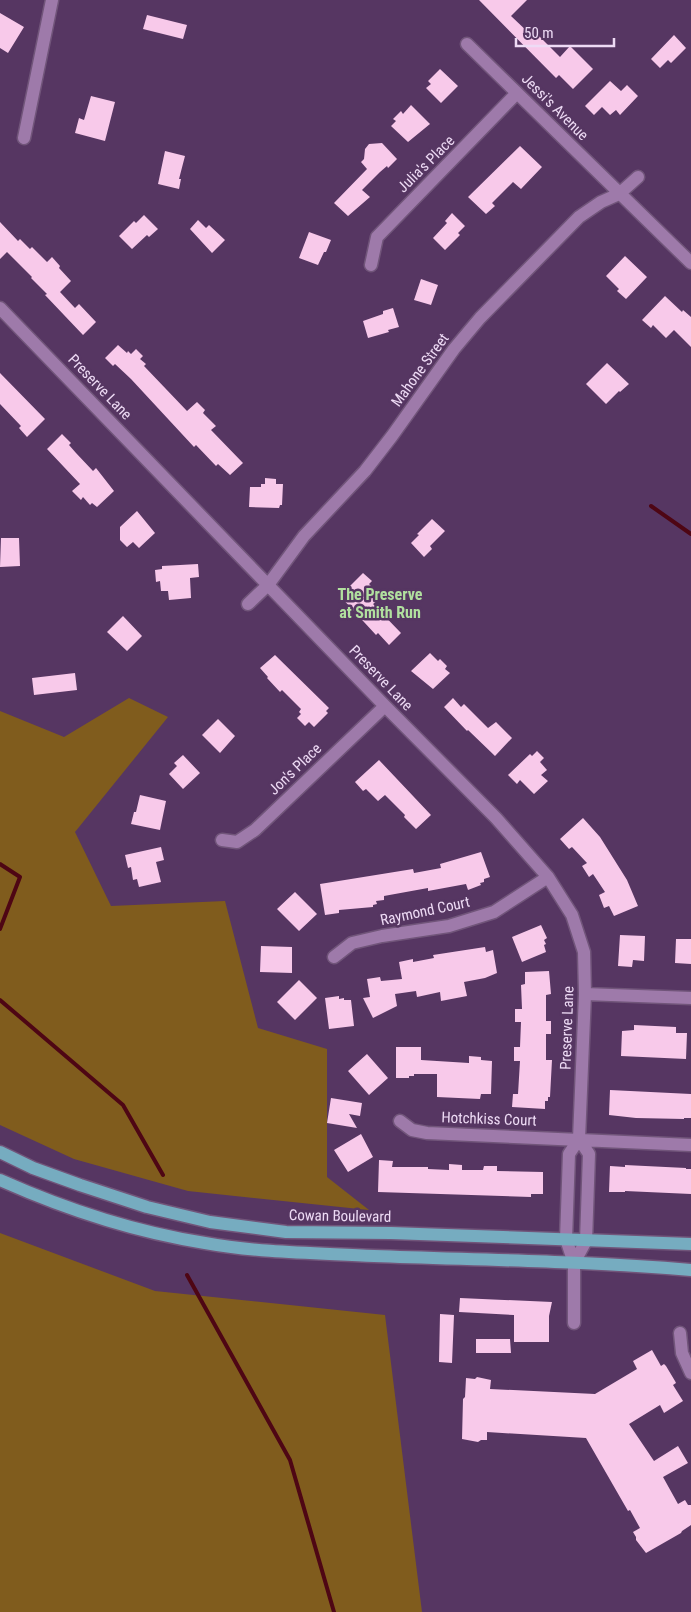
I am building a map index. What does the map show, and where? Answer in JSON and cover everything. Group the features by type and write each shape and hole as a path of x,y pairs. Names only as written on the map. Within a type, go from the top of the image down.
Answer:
{"main road":[{"name":"Cowan Boulevard","path":"0,1152 33,1168 88,1188 147,1207 210,1222 286,1232 391,1233 691,1244"},
{"path":"0,1180 105,1219 204,1243 264,1251 691,1270"}],"street":[{"path":"24,138 52,0"},
{"name":"Jessi's Avenue","path":"467,44 691,263"},
{"name":"Julia's Place","path":"371,265 377,238 517,93"},
{"name":"Mahone Street","path":"248,604 268,585 304,536 370,464 454,349 480,318 579,217 592,207 619,194 638,177"},
{"name":"Preserve Lane","path":"0,308 384,706 496,818 548,877 572,915 584,952 585,994 579,1139 569,1154 566,1239 574,1264"},
{"name":"Jon's Place","path":"222,840 237,842 255,830 384,706"},
{"name":"Raymond Court","path":"334,957 352,943 382,936 449,926 494,912 548,877"},
{"path":"585,994 691,998"},
{"name":"Hotchkiss Court","path":"400,1121 412,1130 427,1133 691,1145"},
{"name":"Preserve Lane","path":"574,1264 586,1241 589,1154 579,1139"},
{"path":"574,1264 574,1324"},
{"path":"680,1334 682,1353 691,1372"}],"shaded area":[{"path":"129,698 168,717 75,832 111,906 225,901 258,1028 327,1049 327,1177 369,1210 188,1191 74,1159 0,1125 0,711 64,737"},
{"path":"0,1233 155,1291 385,1315 422,1612 0,1612"}],"building":[{"path":"479,0 527,0 511,16 530,34 534,31 560,57 570,46 593,69 573,89 559,75 556,78"},
{"path":"0,13 24,27 8,53 0,48"},
{"path":"147,15 187,25 183,39 143,29"},
{"path":"674,35 686,48 671,63 668,60 660,68 651,59"},
{"path":"440,69 458,86 441,103 426,88 431,84 428,81"},
{"path":"610,81 621,91 627,85 638,96 620,115 616,110 610,115 602,107 594,115 585,106"},
{"path":"91,96 115,102 105,141 75,133 79,118 84,120"},
{"path":"411,105 430,124 408,142 391,126 396,121 393,119 401,111 403,114"},
{"path":"382,143 397,159 388,168 387,166 380,172 362,190 370,197 348,216 334,203 367,169 361,162 364,159 365,149 369,144"},
{"path":"520,146 542,167 521,189 513,182 492,203 495,206 486,214 468,197"},
{"path":"165,151 185,156 179,179 181,179 179,189 158,184"},
{"path":"452,213 465,226 458,233 460,235 445,250 433,238 447,223 445,221"},
{"path":"144,215 158,229 149,237 147,235 132,249 119,236 134,221 136,223"},
{"path":"198,220 206,228 209,225 225,240 212,253 190,229"},
{"path":"0,222 18,241 20,239 30,249 32,247 47,262 52,257 60,266 59,268 71,281 60,292 75,308 79,304 96,322 83,335 45,295 47,294 32,277 7,252 0,259"},
{"path":"309,232 331,240 318,265 299,258"},
{"path":"625,256 647,277 626,299 617,291 619,289 606,276"},
{"path":"421,279 438,285 431,305 414,300"},
{"path":"665,296 682,312 683,310 691,317 691,347 674,330 666,338 653,325 651,328 642,320"},
{"path":"393,308 399,327 368,338 363,321 383,314 383,311"},
{"path":"118,345 131,354 136,349 143,356 140,359 146,364 144,366 187,411 197,402 205,410 203,413 216,426 211,430 243,463 230,475 218,464 216,466 196,445 194,447 131,379 115,364 113,366 105,358"},
{"path":"607,363 629,384 606,404 586,384"},
{"path":"0,373 45,419 27,437 19,428 21,426 0,404"},
{"path":"62,434 71,443 69,445 76,453 93,471 96,468 114,491 97,507 92,503 90,505 83,497 81,500 72,491 80,484 47,449"},
{"path":"265,478 276,479 276,484 283,484 282,505 279,508 249,507 250,487 261,487 261,484 265,484"},
{"path":"137,511 155,533 139,548 133,542 127,547 120,540 120,527"},
{"path":"432,519 445,531 430,546 432,549 424,557 411,543"},
{"path":"1,538 19,538 20,566 0,567"},
{"path":"198,564 199,577 190,578 191,598 169,600 168,591 161,591 160,581 156,582 155,570 162,569 162,566"},
{"path":"363,573 372,581 369,584 382,597 373,604 401,633 389,645 378,633 376,635 340,596"},
{"path":"123,616 142,636 127,651 107,632"},
{"path":"430,653 447,666 445,669 450,673 433,689 411,671"},
{"path":"275,655 329,708 326,711 328,713 314,727 309,722 305,726 297,718 301,714 299,712 301,709 282,690 280,692 260,668"},
{"path":"75,673 77,690 34,695 32,678"},
{"path":"453,698 461,707 464,704 488,728 496,722 512,738 495,756 444,707"},
{"path":"218,719 235,736 220,753 202,735"},
{"path":"537,751 544,758 540,762 547,770 541,775 548,781 534,794 520,780 517,784 508,775 530,754 532,756"},
{"path":"183,755 200,773 183,789 169,774 177,766 174,763"},
{"path":"379,760 431,815 416,829 385,795 378,801 366,789 363,791 355,782"},
{"path":"140,795 166,801 160,830 131,824"},
{"path":"583,818 600,837 627,880 638,906 614,916 609,906 604,908 599,895 605,892 593,874 589,877 582,866 587,863 572,847 569,849 560,839"},
{"path":"161,847 164,860 156,862 161,882 139,887 137,879 133,880 131,867 128,868 125,855"},
{"path":"481,852 490,877 484,879 484,882 480,883 481,885 468,890 466,884 428,891 428,888 384,896 384,900 376,901 377,904 373,905 373,907 339,910 339,913 325,915 320,884 413,869 414,873 441,868 440,864"},
{"path":"295,892 317,914 299,931 277,909"},
{"path":"541,925 547,938 544,940 546,952 522,962 512,937"},
{"path":"620,935 645,936 644,961 633,960 632,967 618,966"},
{"path":"676,939 691,939 691,964 675,963"},
{"path":"261,946 292,947 292,973 260,972"},
{"path":"485,947 486,952 493,950 497,973 485,978 464,982 467,996 441,1001 440,992 417,997 416,991 395,994 397,1006 373,1018 363,998 370,997 367,979 380,977 381,981 402,979 399,962 413,959 413,962 434,958 433,955"},
{"path":"549,971 551,994 546,995 546,1021 551,1021 551,1034 546,1034 546,1060 552,1060 550,1097 548,1097 548,1101 545,1101 545,1109 512,1107 513,1094 518,1094 520,1061 514,1061 514,1047 520,1047 521,1022 515,1022 515,1009 522,1009 521,985 525,984 525,972"},
{"path":"299,980 317,998 295,1020 277,1002"},
{"path":"339,996 339,999 351,1000 354,1026 329,1029 325,998"},
{"path":"634,1025 676,1027 676,1033 687,1033 686,1059 621,1056 622,1031 634,1030"},
{"path":"396,1047 421,1047 421,1060 469,1063 469,1056 481,1057 481,1060 492,1061 491,1094 481,1094 480,1099 437,1097 437,1074 414,1074 414,1076 409,1076 409,1078 396,1078"},
{"path":"367,1054 388,1078 369,1095 348,1071"},
{"path":"610,1090 691,1094 691,1118 636,1118 609,1115"},
{"path":"331,1098 362,1103 360,1116 349,1114 357,1128 327,1123"},
{"path":"361,1134 373,1157 348,1172 334,1150"},
{"path":"379,1160 393,1161 392,1167 428,1167 428,1169 449,1170 449,1164 462,1165 462,1170 483,1170 484,1166 497,1166 497,1171 543,1172 543,1194 531,1194 531,1197 378,1192"},
{"path":"625,1165 691,1169 691,1194 609,1192 610,1166 625,1167"},
{"path":"460,1298 552,1302 549,1316 549,1342 514,1342 514,1315 459,1312"},
{"path":"440,1314 454,1315 452,1363 439,1362"},
{"path":"476,1339 510,1339 511,1353 476,1353"},
{"path":"652,1350 661,1366 664,1364 666,1366 676,1383 673,1385 683,1401 664,1413 660,1405 629,1424 654,1461 678,1446 688,1463 663,1477 678,1504 685,1500 688,1505 691,1505 691,1525 681,1533 646,1553 636,1540 633,1532 640,1528 630,1510 628,1511 586,1438 487,1432 487,1440 478,1442 462,1439 463,1399 465,1397 466,1378 475,1379 477,1377 491,1380 490,1389 595,1394 637,1369 633,1361"}],"waterway":[{"path":"651,506 691,534"},
{"path":"0,864 20,877 0,929"},
{"path":"0,1000 123,1105 163,1175"},
{"path":"187,1275 290,1460 334,1612"}],"district":[{"name":"The Preserve at Smith Run","path":"380,603"}]}
